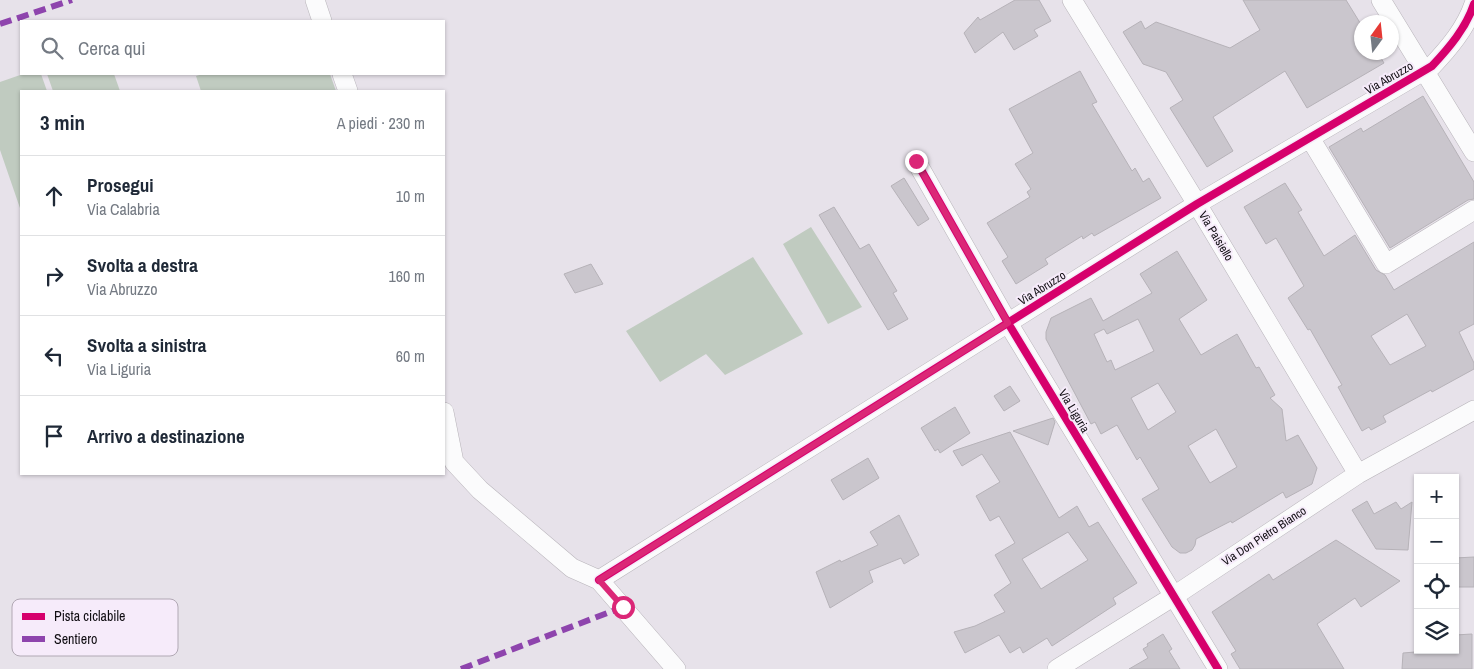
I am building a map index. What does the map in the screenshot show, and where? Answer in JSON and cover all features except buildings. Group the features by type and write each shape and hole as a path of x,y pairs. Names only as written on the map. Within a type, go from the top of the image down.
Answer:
{"street":[{"path":"315,0 322,20"},
{"name":"Via Paisiello","path":"1072,0 1358,474"},
{"name":"Via Abruzzo","path":"599,580 1196,204 1425,70 1381,0"},
{"path":"1474,4 1469,18 1445,53 1425,70 1474,152"},
{"path":"342,75 348,90"},
{"path":"1310,138 1386,264 1474,210"},
{"name":"Via Liguria","path":"916,161 1008,323 1218,669"},
{"name":"Via Don Pietro Bianco","path":"1057,669 1174,596 1358,474 1474,410"},
{"path":"445,417 454,462 480,490 572,568 599,580 676,669"}],"shaded area":[{"path":"20,75 41,75 47,90 20,90 20,208 0,150 0,82"},
{"path":"47,75 114,75 120,90 53,90"},
{"path":"330,75 336,90 201,90 196,76"},
{"path":"811,227 862,307 828,324 783,244"},
{"path":"753,257 803,334 725,375 706,354 660,382 626,331"}],"marked path":[{"path":"0,24 72,0"},
{"path":"461,669 623,607"}],"cycle path":[{"path":"599,580 1197,204 1432,66 1456,37 1471,13 1474,4"},
{"path":"916,161 1008,323 1218,669"}],"route":[{"path":"623,607 599,580 1008,323 916,161"}]}
